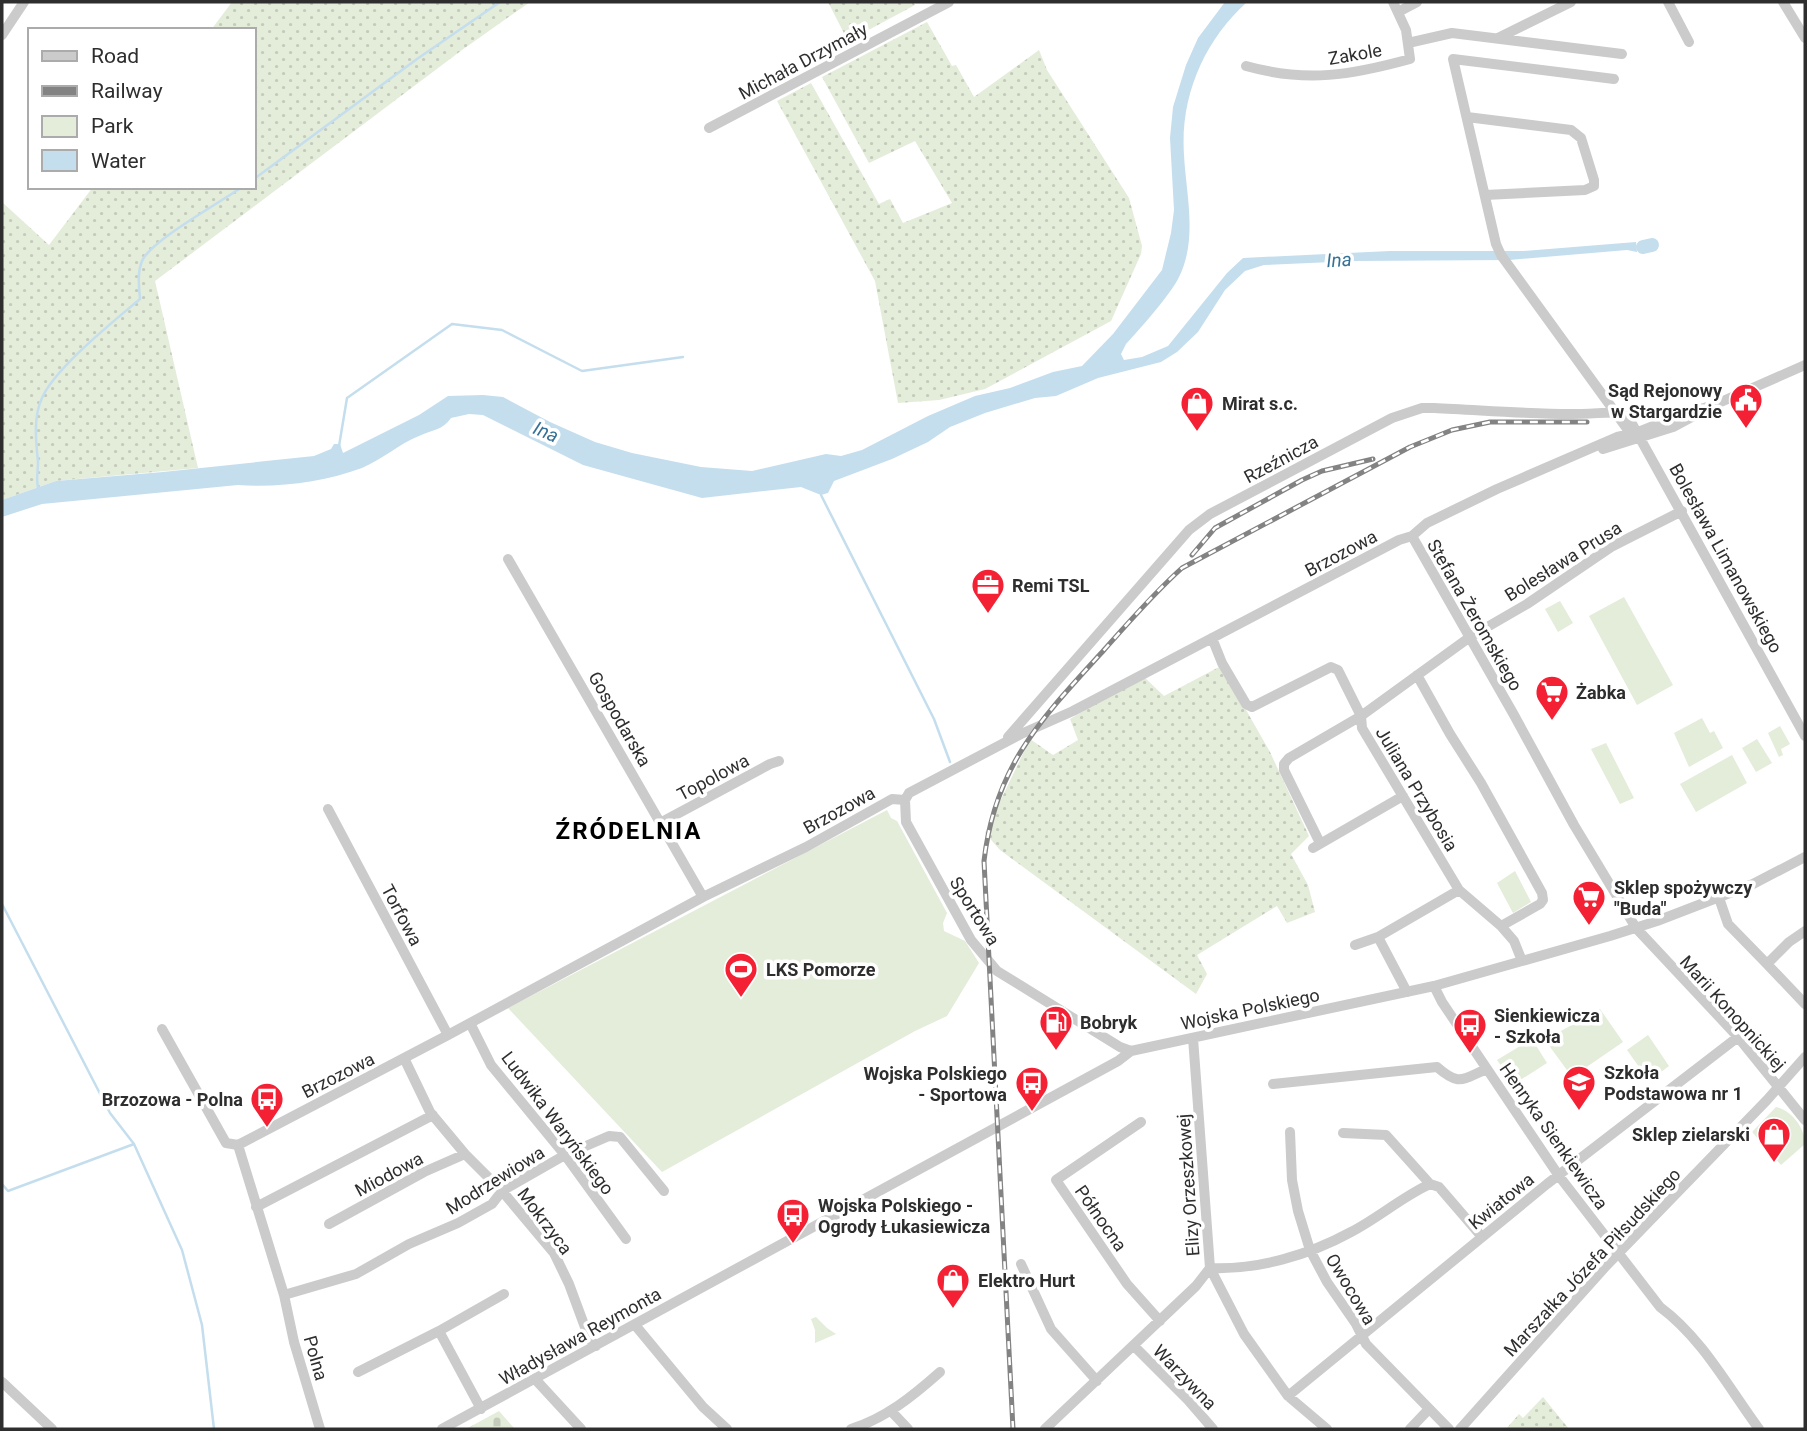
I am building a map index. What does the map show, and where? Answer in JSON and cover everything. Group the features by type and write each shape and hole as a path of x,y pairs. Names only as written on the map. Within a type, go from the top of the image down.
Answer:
{"street":[{"path":"2,35 24,2"},
{"name":"Michała Drzymały","path":"709,128 949,2"},
{"path":"1417,2 1396,7 1406,30 1408,43 1452,33 1622,54"},
{"path":"1498,38 1571,2"},
{"path":"1668,2 1689,42"},
{"path":"1783,2 1805,38"},
{"name":"Zakole","path":"1246,66 1274,74 1316,77 1375,68 1410,59 1408,43"},
{"name":"Bolesława Limanowskiego","path":"1614,79 1453,59 1496,244 1509,267 1621,414 1628,430 1639,436 1805,736"},
{"path":"1467,117 1578,133 1594,180 1594,186 1585,190 1485,195"},
{"path":"1639,436 1669,418 1714,405 1805,365"},
{"path":"1639,436 1695,417 1714,405"},
{"name":"Rzeźnicza","path":"1003,743 1189,530 1210,514 1392,418 1422,408 1657,414 1669,418"},
{"name":"Brzozowa","path":"238,1145 703,897 806,847 892,799 905,800 909,793 1003,743 1073,711 1399,540 1412,536 1427,523 1497,489 1617,437 1639,436"},
{"name":"Bolesława Prusa","path":"1403,796 1317,846 1284,770 1284,764 1323,737 1361,716 1470,637 1527,604 1611,547 1682,511"},
{"name":"Stefana Żeromskiego","path":"1412,536 1574,825 1636,928"},
{"name":"Gospodarska","path":"508,559 703,897"},
{"name":"Juliana Przybosia","path":"1212,638 1222,663 1246,704 1252,707 1331,667 1338,670 1361,716 1362,728 1459,890 1501,926 1514,941 1522,961"},
{"path":"1417,675 1542,893 1543,900 1540,904 1501,926"},
{"name":"Topolowa","path":"662,822 779,761"},
{"name":"Sportowa","path":"905,800 906,822 911,832 971,940 997,971 1120,1047 1131,1051"},
{"name":"Torfowa","path":"328,809 448,1035"},
{"name":"Wojska Polskiego","path":"733,1271 1118,1061 1131,1051 1434,986 1522,961 1636,928 1719,898 1786,868 1805,856"},
{"path":"1786,868 1805,865"},
{"path":"1355,945 1378,937 1459,890"},
{"path":"1719,898 1728,924 1805,1004"},
{"name":"Marii Konopnickiej","path":"1636,928 1738,1037 1805,1120"},
{"path":"1767,964 1789,942 1804,934"},
{"path":"1378,937 1406,992"},
{"name":"Henryka Sienkiewicza","path":"1434,986 1442,1002 1559,1176 1660,1307 1703,1349 1759,1429"},
{"name":"Ludwika Waryńskiego","path":"470,1023 491,1065 565,1155 626,1239"},
{"path":"162,1029 226,1143 238,1145 284,1295"},
{"name":"Kwiatowa","path":"1288,1396 1482,1237 1738,1037"},
{"name":"Elizy Orzeszkowej","path":"1045,1429 1160,1321 1206,1276 1210,1268 1193,1038"},
{"name":"Mokrzyca","path":"404,1058 433,1115 554,1253 590,1338 596,1346"},
{"name":"Marszałka Józefa Piłsudskiego","path":"1460,1429 1619,1253 1805,1058"},
{"path":"1273,1084 1437,1067 1450,1079 1460,1081 1487,1069"},
{"path":"256,1207 433,1115"},
{"name":"Północna","path":"1141,1122 1056,1180 1127,1284 1160,1321"},
{"name":"Owocowa","path":"1290,1132 1292,1180 1298,1211 1310,1250 1327,1282 1356,1324 1361,1336 1449,1429"},
{"path":"1343,1133 1386,1135 1430,1184 1439,1187 1482,1237"},
{"name":"Modrzewiowa","path":"284,1295 356,1274 409,1244 458,1223 492,1204 502,1191 565,1155 609,1136 620,1138 664,1191"},
{"name":"Miodowa","path":"329,1224 424,1172 465,1154"},
{"path":"1327,1429 1288,1396 1244,1334 1210,1268 1250,1267 1310,1250 1352,1231 1430,1184"},
{"path":"1021,1264 1051,1329 1097,1381"},
{"name":"Władysława Reymonta","path":"442,1429 733,1271"},
{"path":"358,1372 504,1294"},
{"name":"Polna","path":"284,1295 294,1342 320,1429"},
{"path":"635,1325 703,1407 727,1429"},
{"path":"439,1331 481,1409"},
{"name":"Warzywna","path":"1134,1346 1213,1429"},
{"path":"851,1429 891,1411 940,1372"},
{"path":"535,1379 581,1429"},
{"path":"2,1382 52,1429"},
{"path":"1409,1429 1429,1409"},
{"path":"891,1411 908,1429"}],"green space":[{"path":"232,2 530,2 155,281 198,468 56,481 2,500 2,202 49,245 91,189 256,189 256,28 212,28"},
{"path":"828,2 913,2 915,5 848,41"},
{"path":"927,22 952,66 956,65 974,97 1039,50 1047,70 1129,198 1142,246 1141,254 1111,321 985,389 939,400 898,403 875,281 777,101 811,83 879,204 890,199 903,223 952,203 915,141 869,163 822,77"},
{"path":"1624,597 1673,685 1637,705 1589,616"},
{"path":"1560,601 1573,623 1558,632 1545,609"},
{"path":"1221,666 1270,752 1309,836 1291,854 1308,885 1315,912 1287,923 1277,906 1197,955 1207,974 1196,994 1000,850 985,833 1030,739 1053,755 1078,740 1070,719 1143,676 1164,696"},
{"path":"1702,718 1710,733 1714,731 1723,748 1689,767 1674,733"},
{"path":"1780,726 1790,744 1781,749 1783,755 1779,757 1768,733"},
{"path":"1757,739 1772,763 1756,772 1742,748"},
{"path":"1606,743 1634,798 1620,804 1591,749"},
{"path":"1732,755 1747,783 1696,812 1680,784"},
{"name":"LKS Pomorze","path":"887,810 891,818 897,821 947,913 943,923 944,931 965,941 979,963 947,1016 915,1031 662,1172 508,1008"},
{"path":"1515,871 1531,902 1513,913 1497,883"},
{"path":"1600,1009 1623,1042 1572,1077 1545,1040"},
{"path":"1648,1035 1669,1066 1649,1081 1627,1050"},
{"path":"1532,1039 1547,1063 1514,1084 1497,1060"},
{"path":"1776,1107 1787,1112 1796,1121 1803,1132 1805,1144 1781,1165 1752,1132"},
{"path":"816,1317 836,1334 815,1343 815,1330 811,1319"},
{"path":"1543,1397 1569,1429 1506,1429 1519,1414 1523,1418"},
{"path":"499,1411 515,1429 466,1429"}],"water":[{"path":"1225,2 1247,2 1218,34 1198,71 1191,91 1184,133 1189,216 1185,262 1169,293 1126,344 1121,354 1124,360 1142,357 1168,346 1227,273 1243,258 1390,251 1523,251 1636,242 1637,252 1627,250 1509,260 1355,261 1264,265 1245,271 1225,290 1198,332 1177,352 1161,362 1098,378 1056,396 1035,398 985,413 950,427 928,442 892,459 834,481 828,493 821,495 801,487 702,498 583,465 483,415 469,414 451,418 441,427 412,439 362,468 332,477 285,485 238,485 42,504 2,517 2,500 56,481 314,456 331,449 334,444 340,444 343,453 419,415 448,396 503,397 595,442 632,453 701,467 752,471 826,454 841,456 862,450 928,416 975,396 1082,366 1113,334 1162,270 1174,210 1170,138 1173,107 1198,38"}],"waterway":[{"path":"256,178 417,59 500,2"},
{"path":"38,488 36,421 39,405 49,386 86,346 140,299 139,270 148,253 172,233 239,189"},
{"name":"Ina","path":"1643,247 1652,245"},
{"path":"339,446 347,398 452,324 502,330 582,371 683,357"},
{"path":"821,495 934,719 950,762"},
{"path":"2,904 110,1113 134,1144"},
{"path":"2,1184 8,1191 134,1144 182,1250 202,1325 214,1429"}],"railway":[{"path":"1013,1429 984,861 990,827 1010,770 1025,745 1061,698 1182,568 1410,447 1452,430 1490,422 1587,422"},
{"path":"1192,555 1215,528 1302,480 1322,471 1373,459"}],"place":[{"name":"Sąd Rejonowy w Stargardzie","path":"1746,430"},
{"name":"Mirat s.c.","path":"1197,433"},
{"name":"Remi TSL","path":"988,615"},
{"name":"Żabka","path":"1552,722"},
{"name":"Sklep spożywczy \"Buda\"","path":"1589,927"},
{"name":"LKS Pomorze","path":"741,999"},
{"name":"Bobryk","path":"1056,1052"},
{"name":"Sienkiewicza - Szkoła","path":"1470,1055"},
{"name":"Szkoła Podstawowa nr 1","path":"1579,1112"},
{"name":"Wojska Polskiego - Sportowa","path":"1032,1113"},
{"name":"Brzozowa - Polna","path":"267,1129"},
{"name":"Sklep zielarski","path":"1774,1164"},
{"name":"Wojska Polskiego - Ogrody Łukasiewicza","path":"793,1245"},
{"name":"Elektro Hurt","path":"953,1310"}],"district":[{"name":"ŹRÓDELNIA","path":"629,831"}]}
